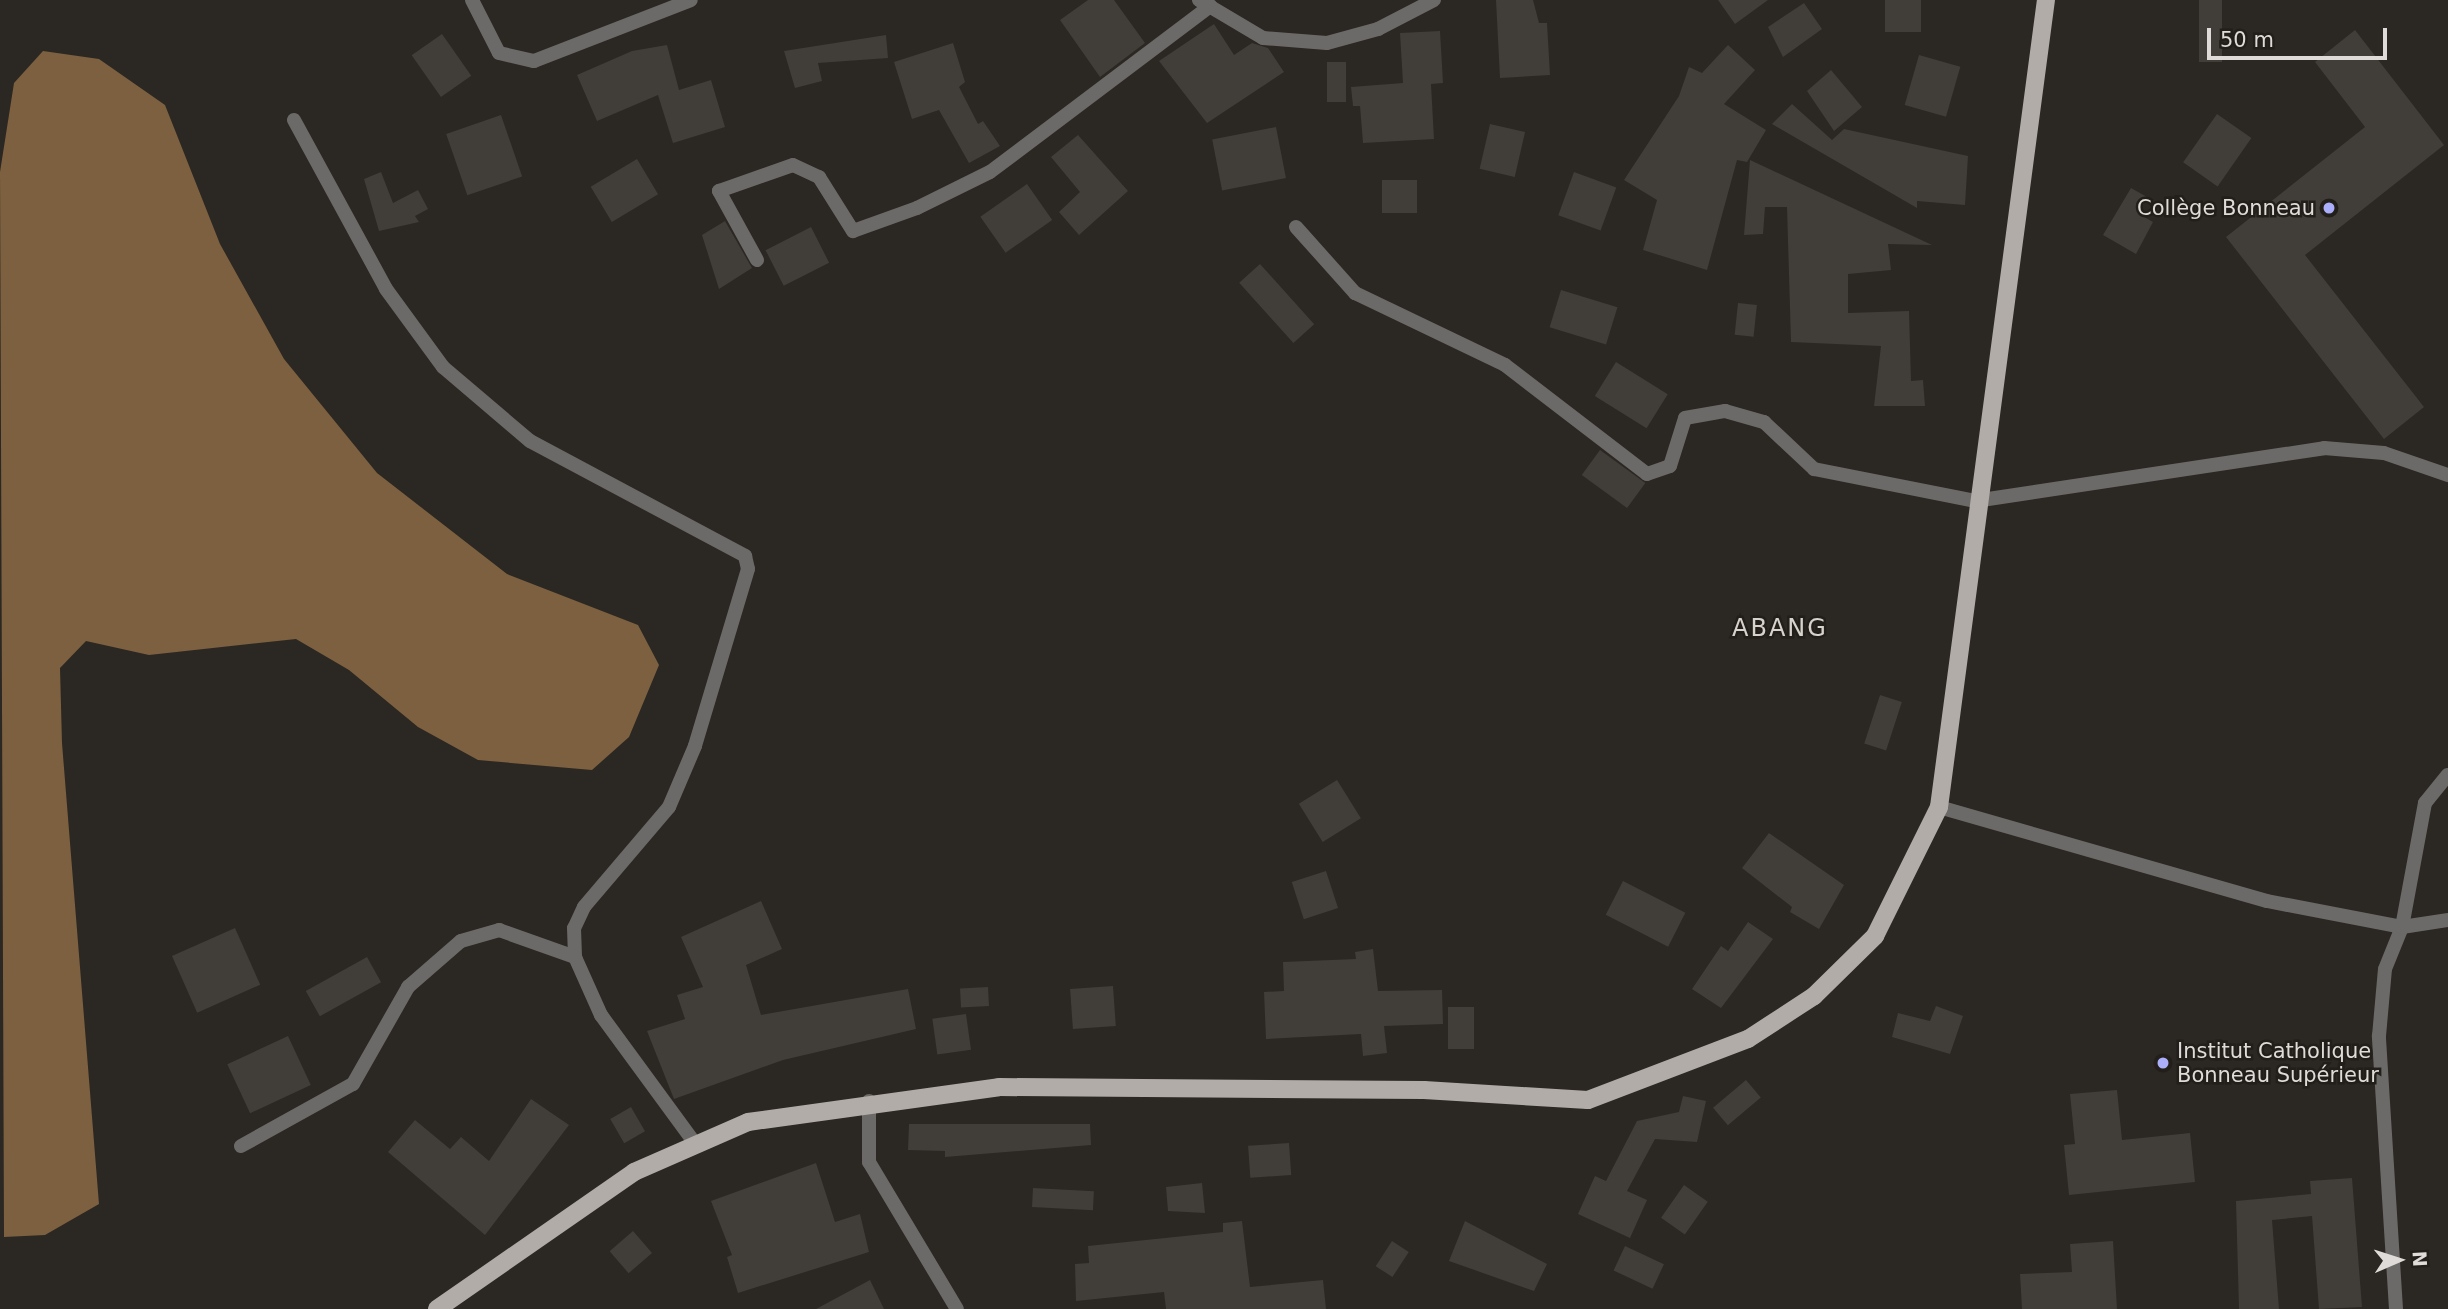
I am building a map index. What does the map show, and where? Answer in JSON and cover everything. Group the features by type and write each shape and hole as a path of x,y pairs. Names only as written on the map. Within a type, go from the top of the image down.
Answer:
{"main road":[{"path":"437,1309 634,1172 694,1142 748,1122 869,1101 999,1087 1424,1090 1588,1100 1748,1039 1814,996 1875,936 1939,807 1975,501 2046,0"}],"street":[{"path":"472,0 499,53 534,61 691,0"},
{"path":"757,260 719,191 793,165 819,177 853,231 917,208 990,172 1204,3 1263,38 1327,43 1378,29 1434,0"},
{"path":"294,120 386,289 443,367 530,441 745,556 748,569 695,746 669,807 584,907 574,928 575,957 601,1015 694,1142"},
{"path":"1297,227 1355,293 1504,365 1647,474 1670,466 1685,418 1725,411 1764,422 1814,469 1975,501 2324,448 2384,453 2448,475"},
{"path":"2396,1309 2379,1036 2385,969 2402,927 2425,803 2448,775"},
{"path":"1939,807 2267,901 2402,927 2448,920"},
{"path":"241,1146 353,1084 408,987 461,941 499,930 575,957"},
{"path":"869,1101 869,1162 957,1309"}],"shaded area":[{"path":"43,51 99,59 165,105 220,244 284,359 377,473 507,574 638,625 659,665 629,737 592,770 478,760 418,727 349,670 296,639 149,655 86,641 60,668 62,743 99,1204 45,1235 4,1237 0,172 14,83"}],"building":[{"path":"1088,0 1114,0 1145,43 1100,77 1060,20"},
{"path":"1496,0 1533,0 1539,23 1547,23 1550,75 1500,78"},
{"path":"1718,0 1768,0 1735,24"},
{"path":"1885,0 1921,0 1921,32 1885,32"},
{"path":"2199,0 2222,0 2222,62 2199,62"},
{"path":"1804,3 1822,29 1783,57 1768,27"},
{"path":"1214,24 1234,55 1252,43 1268,48 1284,72 1207,123 1159,61"},
{"path":"2355,30 2444,145 2305,255 2424,407 2384,439 2226,237 2365,127 2315,62"},
{"path":"1440,31 1443,83 1431,84 1434,139 1363,143 1360,106 1353,106 1351,87 1403,83 1400,33"},
{"path":"442,34 471,76 441,97 412,55"},
{"path":"886,35 888,58 818,63 822,81 795,88 784,51"},
{"path":"953,43 965,82 959,87 978,124 983,121 1000,146 969,163 939,110 912,119 894,62"},
{"path":"667,45 679,90 711,80 725,127 673,143 658,95 597,121 577,75 632,51"},
{"path":"1728,45 1755,70 1724,104 1766,130 1747,162 1737,160 1707,270 1643,250 1657,200 1624,180 1679,96 1689,67 1702,73"},
{"path":"1919,55 1960,67 1946,117 1905,105"},
{"path":"1327,62 1346,62 1346,102 1327,102"},
{"path":"1831,70 1862,107 1834,131 1807,91"},
{"path":"1792,104 1832,140 1844,129 1968,156 1965,205 1917,201 1917,208 1772,124"},
{"path":"2217,114 2251,138 2218,186 2183,162"},
{"path":"501,115 522,176 467,195 446,134"},
{"path":"1490,124 1525,132 1515,177 1480,169"},
{"path":"1276,127 1286,178 1222,190 1212,139"},
{"path":"1078,135 1128,191 1079,235 1059,212 1080,192 1051,157"},
{"path":"637,159 658,194 612,222 591,187"},
{"path":"1750,160 1932,245 1888,244 1891,270 1848,274 1848,313 1909,311 1911,381 1923,380 1925,406 1874,406 1881,346 1791,342 1787,207 1765,207 1763,234 1744,235"},
{"path":"381,172 393,203 418,190 428,209 415,216 419,222 379,231 364,179"},
{"path":"1574,172 1616,187 1601,231 1558,215"},
{"path":"1382,180 1417,180 1417,213 1382,213"},
{"path":"1027,184 1052,220 1006,253 980,217"},
{"path":"2131,188 2147,197 2139,214 2153,222 2136,254 2103,235"},
{"path":"725,221 752,268 719,289 702,235"},
{"path":"811,227 829,263 784,286 766,250"},
{"path":"1260,264 1314,324 1293,343 1239,283"},
{"path":"1561,290 1617,307 1606,345 1550,327"},
{"path":"1738,303 1757,305 1754,337 1735,335"},
{"path":"1616,362 1668,394 1647,428 1595,396"},
{"path":"1600,450 1645,483 1627,508 1582,475"},
{"path":"1880,695 1902,702 1886,751 1864,744"},
{"path":"1337,780 1361,818 1323,842 1299,804"},
{"path":"1769,833 1844,885 1819,929 1790,912 1792,907 1742,868"},
{"path":"1326,871 1338,908 1304,919 1292,882"},
{"path":"1623,881 1685,913 1668,947 1606,915"},
{"path":"761,901 782,949 746,965 761,1015 908,989 916,1029 783,1060 674,1099 647,1031 685,1019 677,995 703,987 681,937"},
{"path":"1748,922 1773,939 1721,1008 1692,989 1721,946 1728,951"},
{"path":"235,928 260,985 197,1013 172,956"},
{"path":"1373,949 1378,991 1442,990 1443,1024 1384,1026 1387,1053 1363,1056 1361,1034 1266,1039 1264,992 1284,991 1283,962 1356,959 1355,952"},
{"path":"367,957 381,982 320,1016 306,991"},
{"path":"1113,986 1116,1026 1073,1029 1070,989"},
{"path":"988,987 989,1006 961,1007 960,988"},
{"path":"1936,1006 1963,1016 1950,1054 1892,1037 1898,1013 1930,1021"},
{"path":"1448,1007 1474,1007 1474,1049 1448,1049"},
{"path":"966,1014 971,1050 937,1054 932,1019"},
{"path":"288,1036 311,1085 250,1113 227,1064"},
{"path":"1746,1080 1761,1098 1728,1125 1713,1108"},
{"path":"2117,1090 2122,1140 2190,1133 2195,1182 2069,1195 2064,1145 2075,1144 2070,1094"},
{"path":"1683,1096 1706,1101 1697,1142 1655,1139 1627,1191 1647,1200 1630,1238 1578,1214 1595,1176 1606,1181 1637,1121 1679,1112"},
{"path":"531,1099 569,1125 485,1235 388,1152 415,1120 450,1149 461,1137 489,1161"},
{"path":"631,1107 645,1131 624,1143 610,1119"},
{"path":"909,1124 1090,1124 1091,1145 945,1157 945,1151 908,1150"},
{"path":"1289,1143 1291,1175 1250,1178 1248,1146"},
{"path":"816,1163 835,1222 860,1214 869,1252 738,1293 727,1257 732,1255 711,1201"},
{"path":"2352,1178 2362,1307 2319,1309 2312,1216 2272,1220 2279,1309 2239,1309 2236,1201 2311,1194 2310,1181"},
{"path":"1202,1183 1205,1213 1168,1211 1166,1187"},
{"path":"1684,1185 1708,1202 1685,1234 1661,1218"},
{"path":"1033,1188 1094,1191 1093,1210 1032,1207"},
{"path":"1242,1221 1250,1287 1323,1280 1326,1309 1166,1309 1164,1292 1076,1301 1075,1264 1089,1263 1088,1246 1223,1232 1223,1223"},
{"path":"1465,1221 1547,1264 1534,1291 1449,1261"},
{"path":"633,1231 652,1253 629,1273 610,1251"},
{"path":"1392,1241 1409,1252 1392,1277 1376,1266"},
{"path":"2113,1241 2117,1309 2022,1309 2020,1274 2072,1272 2070,1244"},
{"path":"1625,1246 1664,1264 1653,1289 1614,1270"},
{"path":"870,1280 884,1309 816,1309"}],"place":[{"name":"Collège Bonneau","path":"2329,208"},
{"name":"Institut Catholique Bonneau Supérieur","path":"2163,1063"}],"district":[{"name":"ABANG","path":"1780,629"}]}
